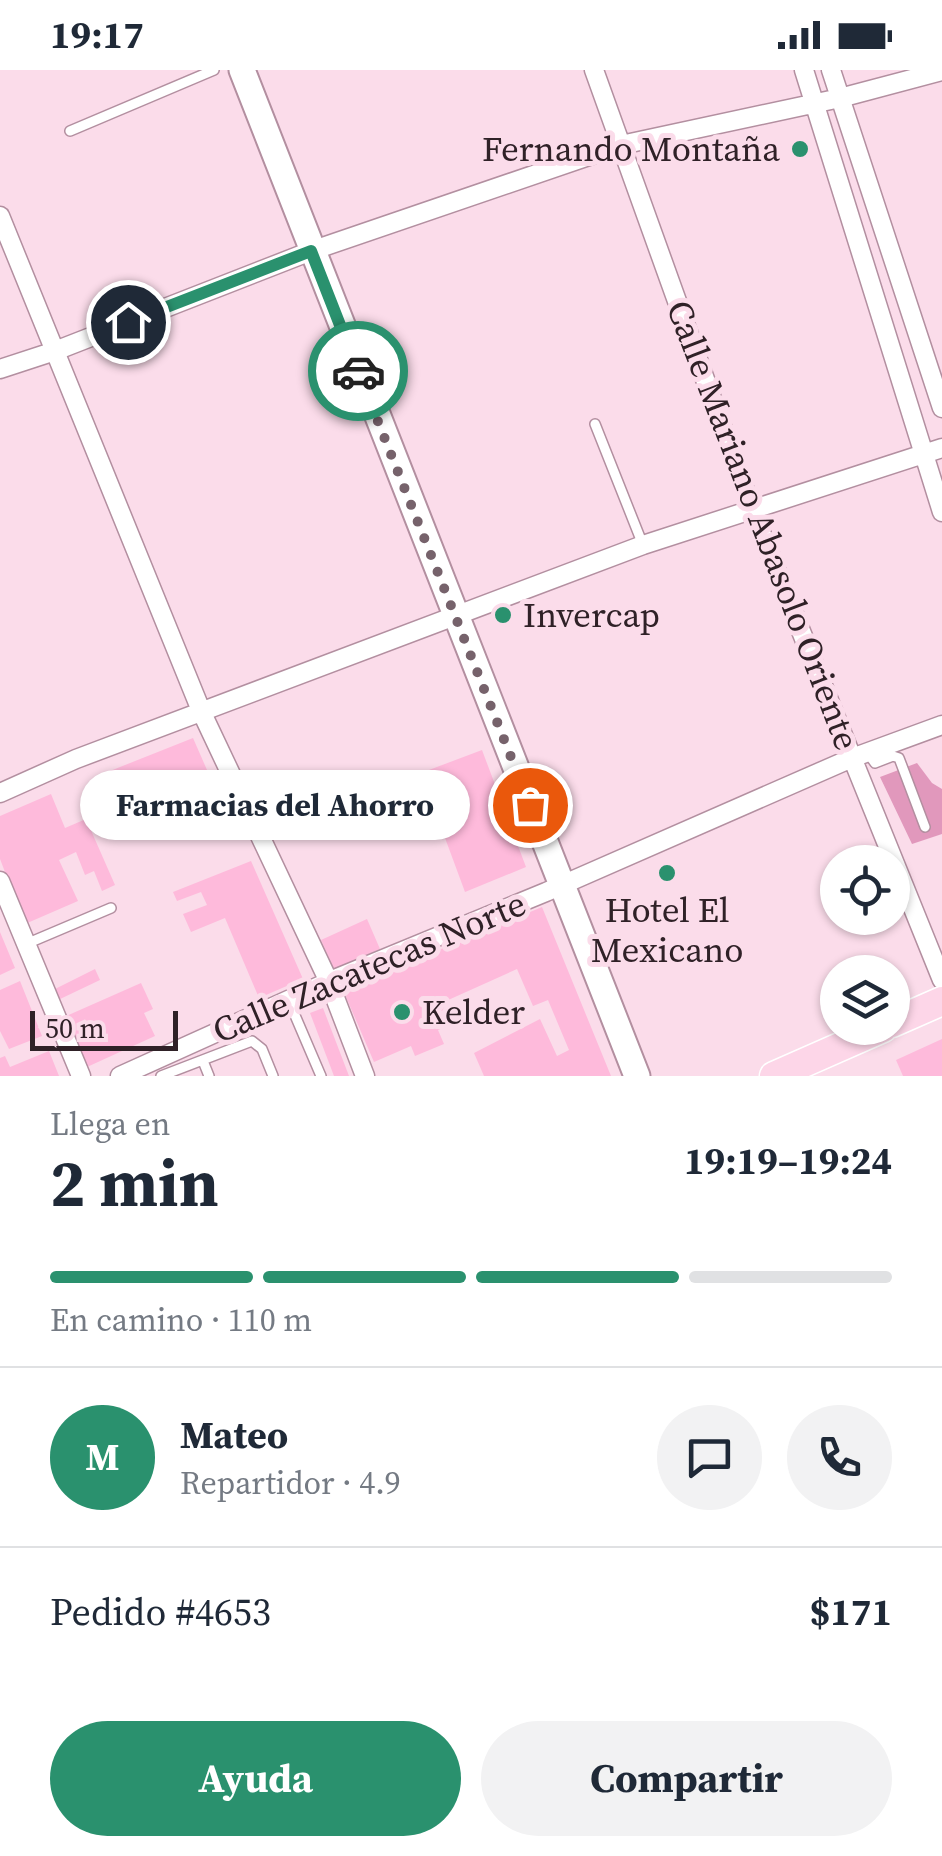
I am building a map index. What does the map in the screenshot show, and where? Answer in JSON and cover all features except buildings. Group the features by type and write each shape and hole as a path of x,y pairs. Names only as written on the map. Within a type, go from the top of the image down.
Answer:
{"main road":[{"path":"242,70 637,1076"},
{"path":"910,1015 942,1001"},
{"path":"774,1076 844,1045"}],"street":[{"name":"Calle Mariano Abasolo Oriente","path":"594,70 752,510 860,755 942,978"},
{"path":"804,70 933,451 942,512"},
{"path":"831,70 942,408"},
{"path":"0,369 56,351 311,251 621,145 840,98 942,71"},
{"path":"0,216 202,713 328,982 365,1076"},
{"path":"0,793 76,759 643,545 933,451"},
{"name":"Calle Zacatecas Norte","path":"120,1076 288,999 860,755 942,725"},
{"path":"0,881 81,1076"}],"lane":[{"path":"70,131 214,70"},
{"path":"594,424 643,545"},
{"path":"860,755 874,763 900,758 926,827"},
{"path":"26,944 112,908"},
{"path":"288,999 320,1076"},
{"path":"162,1076 252,1041 262,1049 273,1076"},
{"path":"203,1060 210,1076"}],"shaded area":[{"path":"917,763 932,783 942,789 942,834 912,844 880,777"}],"way so far":[{"path":"358,371 530,805"}],"place":[{"name":"Fernando Montaña","path":"800,149"},
{"name":"Invercap","path":"503,615"},
{"name":"Farmacias del Ahorro","path":"530,805"},
{"name":"Hotel El Mexicano","path":"667,873"},
{"name":"Kelder","path":"402,1012"}],"route":[{"path":"128,322 311,251 358,371"}]}
